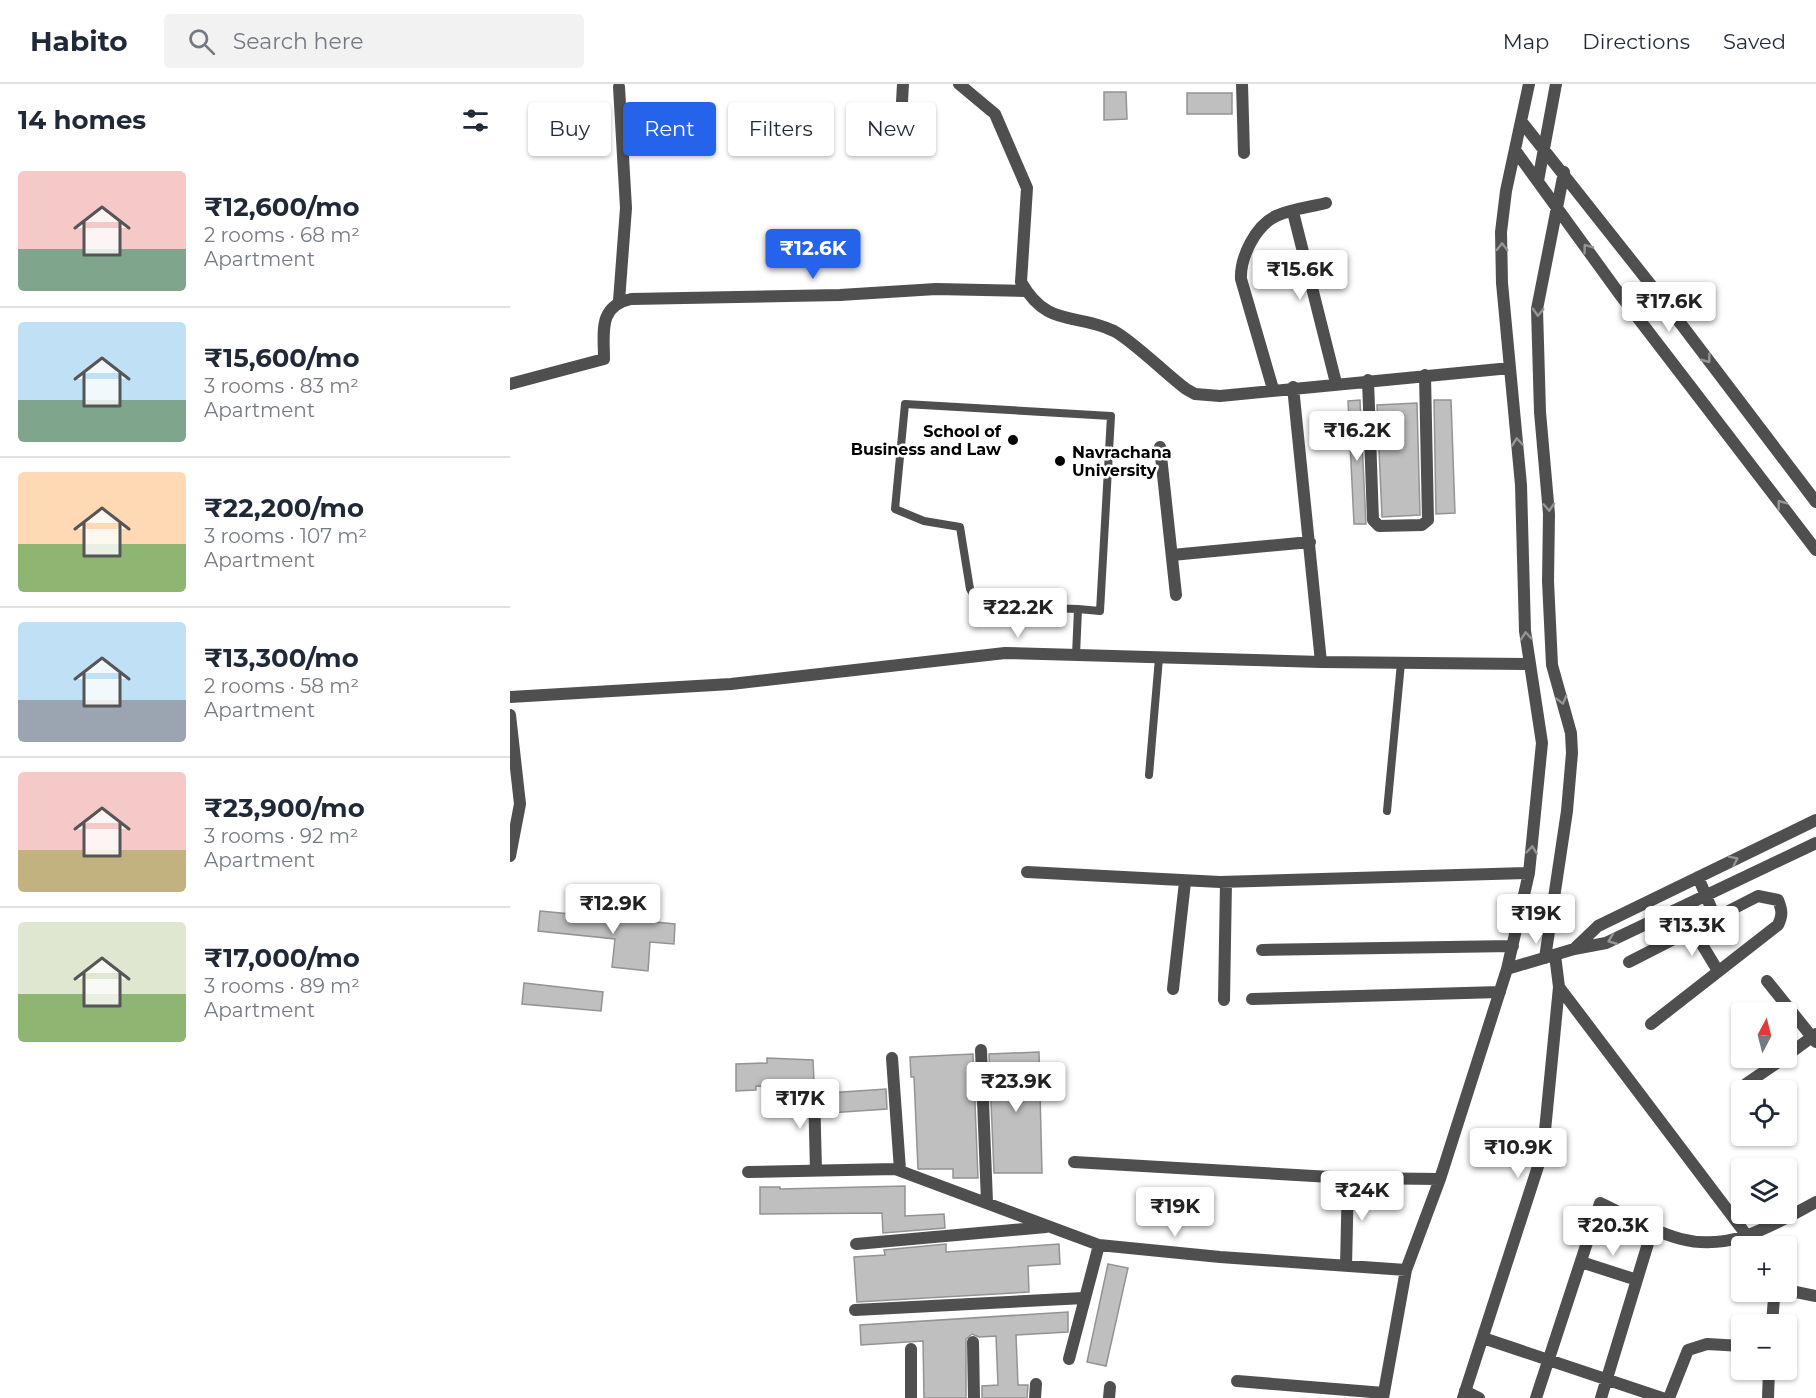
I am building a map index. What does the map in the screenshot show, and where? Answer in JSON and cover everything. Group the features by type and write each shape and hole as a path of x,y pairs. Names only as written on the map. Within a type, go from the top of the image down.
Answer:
{"street":[{"path":"902,102 903,84"},
{"path":"959,84 995,114 1027,188 1021,282 1026,291 1048,313 1115,332 1195,394 1220,396 1293,387 1510,368"},
{"path":"1242,84 1244,153"},
{"path":"1237,1381 1383,1395 1383,1383 1407,1270 1440,1179 1513,946 1529,873 1542,755 1540,727 1528,664 1521,485 1502,283 1502,232 1524,123 1529,84"},
{"path":"1538,181 1540,143 1556,84"},
{"path":"618,87 626,208 619,301"},
{"path":"1524,123 1816,502"},
{"path":"1517,152 1618,292 1816,550"},
{"path":"1479,1398 1464,1395 1543,1151 1558,987 1550,956 1572,753 1571,733 1552,665 1548,581 1549,514 1539,412 1537,309 1564,172"},
{"path":"1273,389 1241,279 1241,267 1251,243 1275,216 1326,202"},
{"path":"1293,212 1336,383"},
{"path":"510,384 604,360 604,323 611,307 619,301 936,289 1026,291"},
{"path":"1368,380 1373,520 1379,526 1422,525 1428,519 1425,375"},
{"path":"1293,387 1321,662"},
{"path":"1160,447 1176,595"},
{"path":"1172,555 1310,542"},
{"path":"510,697 731,684 1005,653 1321,662 1528,664"},
{"path":"510,716 513,762 520,804 510,856"},
{"path":"1574,949 1598,926 1816,819"},
{"path":"1507,969 1574,949 1606,943 1816,843"},
{"path":"1028,872 1185,882 1529,873"},
{"path":"1698,877 1715,917"},
{"path":"1173,989 1185,882"},
{"path":"1224,1000 1226,882"},
{"path":"1629,962 1758,896 1778,900 1782,908 1782,917 1778,925 1651,1023"},
{"path":"1692,928 1718,971"},
{"path":"1262,950 1513,946"},
{"path":"1767,981 1815,1038 1797,1049"},
{"path":"1558,987 1747,1236"},
{"path":"1252,999 1500,992"},
{"path":"981,1050 987,1202"},
{"path":"892,1058 900,1170"},
{"path":"1752,1080 1769,1068"},
{"path":"814,1090 816,1171"},
{"path":"1074,1162 1348,1178 1440,1179"},
{"path":"748,1172 900,1170 1099,1245 1220,1257 1407,1270"},
{"path":"1346,1266 1348,1178"},
{"path":"1536,1398 1600,1203 1679,1239 1700,1242 1731,1241"},
{"path":"1750,1236 1815,1206"},
{"path":"856,1244 1050,1227"},
{"path":"1601,1398 1653,1227"},
{"path":"1069,1359 1099,1245"},
{"path":"1581,1262 1637,1280"},
{"path":"1797,1292 1816,1296"},
{"path":"855,1310 1084,1298"},
{"path":"1483,1338 1548,1362 1662,1398"},
{"path":"973,1342 974,1398"},
{"path":"1668,1398 1688,1350 1707,1344 1731,1345"},
{"path":"911,1349 911,1398"},
{"path":"1768,1398 1769,1380"},
{"path":"1035,1398 1036,1384"}],"lane":[{"path":"905,404 1111,416 1100,611 1078,609 980,606 970,589 960,527 924,520 896,509 905,404"},
{"path":"1076,655 1078,609"},
{"path":"1149,775 1159,658"},
{"path":"1387,811 1401,663"}],"building":[{"path":"1104,92 1126,92 1127,119 1104,120"},
{"path":"1187,93 1232,93 1232,114 1187,114"},
{"path":"1360,400 1366,524 1354,524 1348,401"},
{"path":"1434,400 1451,400 1455,513 1436,514"},
{"path":"1417,403 1420,515 1382,517 1377,405"},
{"path":"540,911 675,924 674,944 650,942 648,971 612,967 615,939 538,931"},
{"path":"524,983 603,992 601,1011 522,1004"},
{"path":"1039,1052 1042,1173 994,1173 989,1054"},
{"path":"973,1054 978,1178 953,1178 953,1169 918,1169 914,1077 911,1077 910,1057"},
{"path":"767,1058 813,1060 814,1082 806,1087 756,1086 756,1090 736,1091 736,1064 767,1063"},
{"path":"886,1089 887,1109 829,1113 828,1093"},
{"path":"905,1186 905,1216 944,1214 945,1228 883,1233 882,1213 760,1214 760,1187 780,1187 780,1189"},
{"path":"946,1244 946,1252 1059,1244 1060,1264 1028,1266 1029,1292 857,1302 854,1257 885,1255 884,1250"},
{"path":"1108,1264 1128,1268 1106,1366 1087,1362"},
{"path":"1068,1312 1068,1332 1016,1335 1018,1385 1028,1385 1027,1398 982,1398 982,1386 998,1385 996,1336 979,1337 972,1334 966,1339 966,1398 924,1398 923,1341 861,1345 860,1325"}],"place":[{"name":"School of Business and Law","path":"1013,440"},
{"name":"Navrachana University","path":"1060,461"}]}
